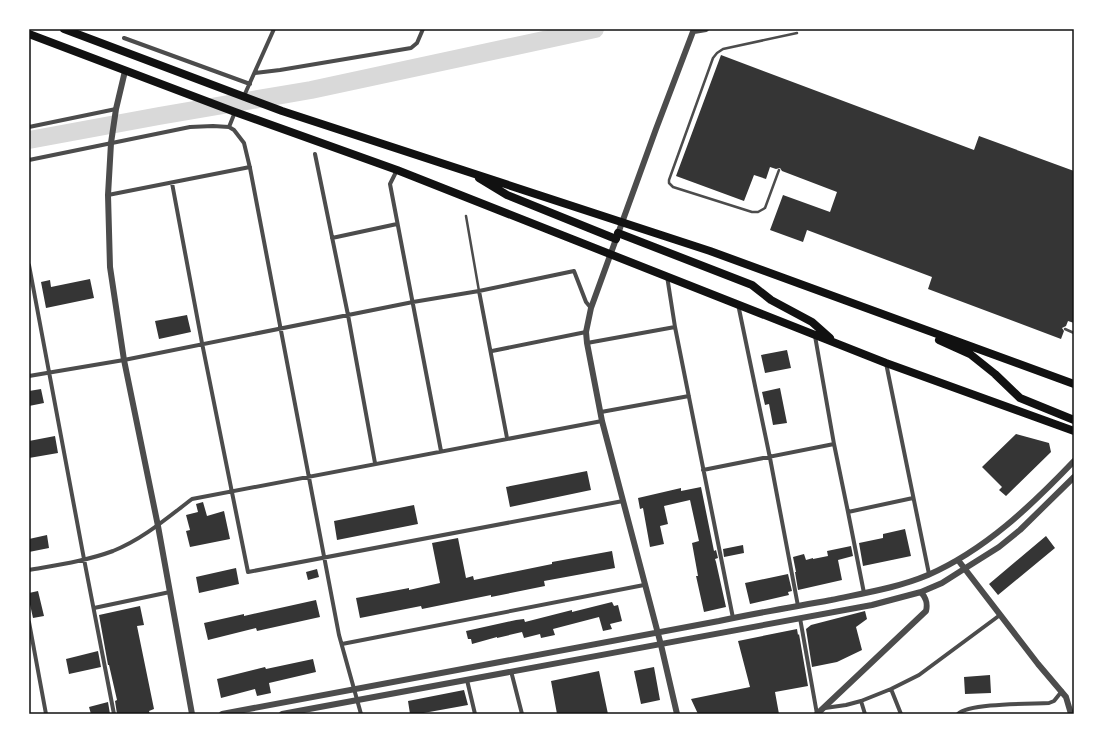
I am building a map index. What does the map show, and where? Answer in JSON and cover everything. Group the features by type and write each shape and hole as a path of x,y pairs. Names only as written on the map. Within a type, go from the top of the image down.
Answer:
{"highway":[{"path":"64,29 282,111 710,251 1074,384"},
{"path":"29,34 125,71 397,170 886,363 1074,431"},
{"path":"466,171 507,195 752,285 771,300 812,322 836,343"},
{"path":"893,318 970,354 995,374 1020,398 1074,420"}],"street":[{"path":"244,96 274,29"},
{"path":"255,73 411,48 417,43 423,29"},
{"path":"677,714 658,633 644,585 600,412 586,332 591,308 610,253 623,222 656,129 694,30 706,29"},
{"path":"124,38 250,84"},
{"path":"125,71 116,109 111,143 108,195 110,267 124,360 158,526 192,714"},
{"path":"29,127 116,109"},
{"path":"229,127 236,112"},
{"path":"29,160 190,127 229,127 234,130 244,143 250,167 324,558 342,644 361,714"},
{"path":"315,154 348,315 375,463"},
{"path":"108,195 250,167"},
{"path":"397,170 390,184 441,451"},
{"path":"172,183 202,343 248,572 623,500"},
{"path":"332,238 397,224"},
{"path":"29,265 114,714"},
{"path":"29,376 124,360 202,343 413,302 479,291 574,271 586,302 591,308"},
{"path":"667,276 675,327 733,618"},
{"path":"479,291 492,351 507,438"},
{"path":"738,304 770,458 798,606"},
{"path":"587,344 675,327"},
{"path":"492,351 586,332"},
{"path":"815,335 834,444 864,593"},
{"path":"886,363 912,498 929,574"},
{"path":"600,412 689,396"},
{"path":"29,570 84,559 112,551 137,539 158,526 192,499 602,420"},
{"path":"703,470 770,458 834,444"},
{"path":"222,714 658,633 904,584 929,574 973,551 1008,524 1043,493 1074,461"},
{"path":"282,714 872,605 921,592 942,583 999,547 1020,530 1074,477"},
{"path":"848,512 912,498"},
{"path":"958,560 1038,664 1062,691 1069,702 1071,714"},
{"path":"342,644 644,585"},
{"path":"94,608 170,592"},
{"path":"817,714 926,611 926,601 921,592"},
{"path":"824,708 861,701 920,675 1000,615"},
{"path":"800,618 817,714"},
{"path":"29,622 46,714"},
{"path":"511,671 522,714"},
{"path":"467,680 475,714"},
{"path":"891,689 901,714"},
{"path":"958,714 962,710 979,707 1049,703 1054,701 1062,691"},
{"path":"861,701 865,714"}],"lane":[{"path":"779,170 765,208 758,212 752,212 673,188 668,180 713,58 717,53 723,50 798,33"},
{"path":"466,216 479,291"},
{"path":"1065,329 1074,333"}],"building":[{"path":"721,55 974,150 979,136 1074,171 1074,323 1068,321 1066,326 1062,328 1064,331 1061,339 928,289 932,277 807,230 803,242 770,230 783,195 830,212 837,192 782,171 780,168 776,169 770,167 766,179 754,175 744,201 676,176"},
{"path":"90,279 94,298 46,308 41,282 50,280 51,287"},
{"path":"187,315 191,332 159,339 155,321"},
{"path":"787,350 791,368 765,373 761,355"},
{"path":"780,388 787,423 773,425 769,404 765,405 762,392"},
{"path":"41,389 44,403 29,406 29,391"},
{"path":"1016,434 1049,443 1051,452 1006,496 999,490 1002,487 982,467"},
{"path":"55,436 58,453 29,458 29,441"},
{"path":"587,471 591,490 510,507 506,487"},
{"path":"701,487 714,551 716,550 718,558 715,559 726,607 704,612 696,576 698,576 692,543 699,541 690,500 664,506 668,524 660,526 664,544 650,547 643,508 640,509 638,498 681,488 681,491"},
{"path":"203,502 207,516 224,511 230,539 190,547 186,531 190,530 186,515 198,512 196,504"},
{"path":"414,505 418,524 337,540 334,521"},
{"path":"905,529 911,556 863,566 859,543 883,538 883,534"},
{"path":"47,535 49,548 29,552 29,539"},
{"path":"1046,536 1055,548 998,595 989,584"},
{"path":"458,538 466,578 473,576 474,580 552,564 552,562 612,551 615,568 544,581 545,586 491,597 491,595 422,609 421,606 360,618 356,598 409,588 409,590 440,583 432,543"},
{"path":"743,545 744,553 724,557 723,549"},
{"path":"851,546 853,556 838,560 842,580 798,590 793,557 804,554 806,560 813,559 828,556 827,551"},
{"path":"236,568 239,584 199,593 196,577"},
{"path":"317,569 319,577 308,580 306,572"},
{"path":"788,574 792,591 788,592 789,595 750,604 745,583"},
{"path":"38,591 44,616 33,618 29,593"},
{"path":"316,600 320,617 257,631 256,628 208,640 204,623"},
{"path":"612,602 614,606 618,605 622,621 610,624 612,629 603,631 599,617 553,629 555,635 541,638 540,634 524,638 522,632 472,644 471,639 468,639 466,631 516,620 524,619 525,622"},
{"path":"140,606 144,625 137,626 154,709 149,711 150,714 117,714 115,701 117,700 108,665 99,615"},
{"path":"865,611 867,619 856,627 862,650 837,662 812,667 806,629 811,625"},
{"path":"797,629 808,686 775,692 779,714 698,714 691,699 750,687 738,641"},
{"path":"98,651 101,667 69,674 66,659"},
{"path":"313,659 316,672 269,683 271,693 257,696 255,689 221,698 217,679 265,667 266,669"},
{"path":"654,667 660,700 641,704 634,671"},
{"path":"599,671 608,714 557,714 551,681"},
{"path":"990,675 991,693 965,694 964,677"},
{"path":"464,690 468,705 418,714 410,714 408,701"},
{"path":"108,702 110,714 91,714 89,707"}],"waterway":[{"path":"29,140 311,90 595,29"}]}
